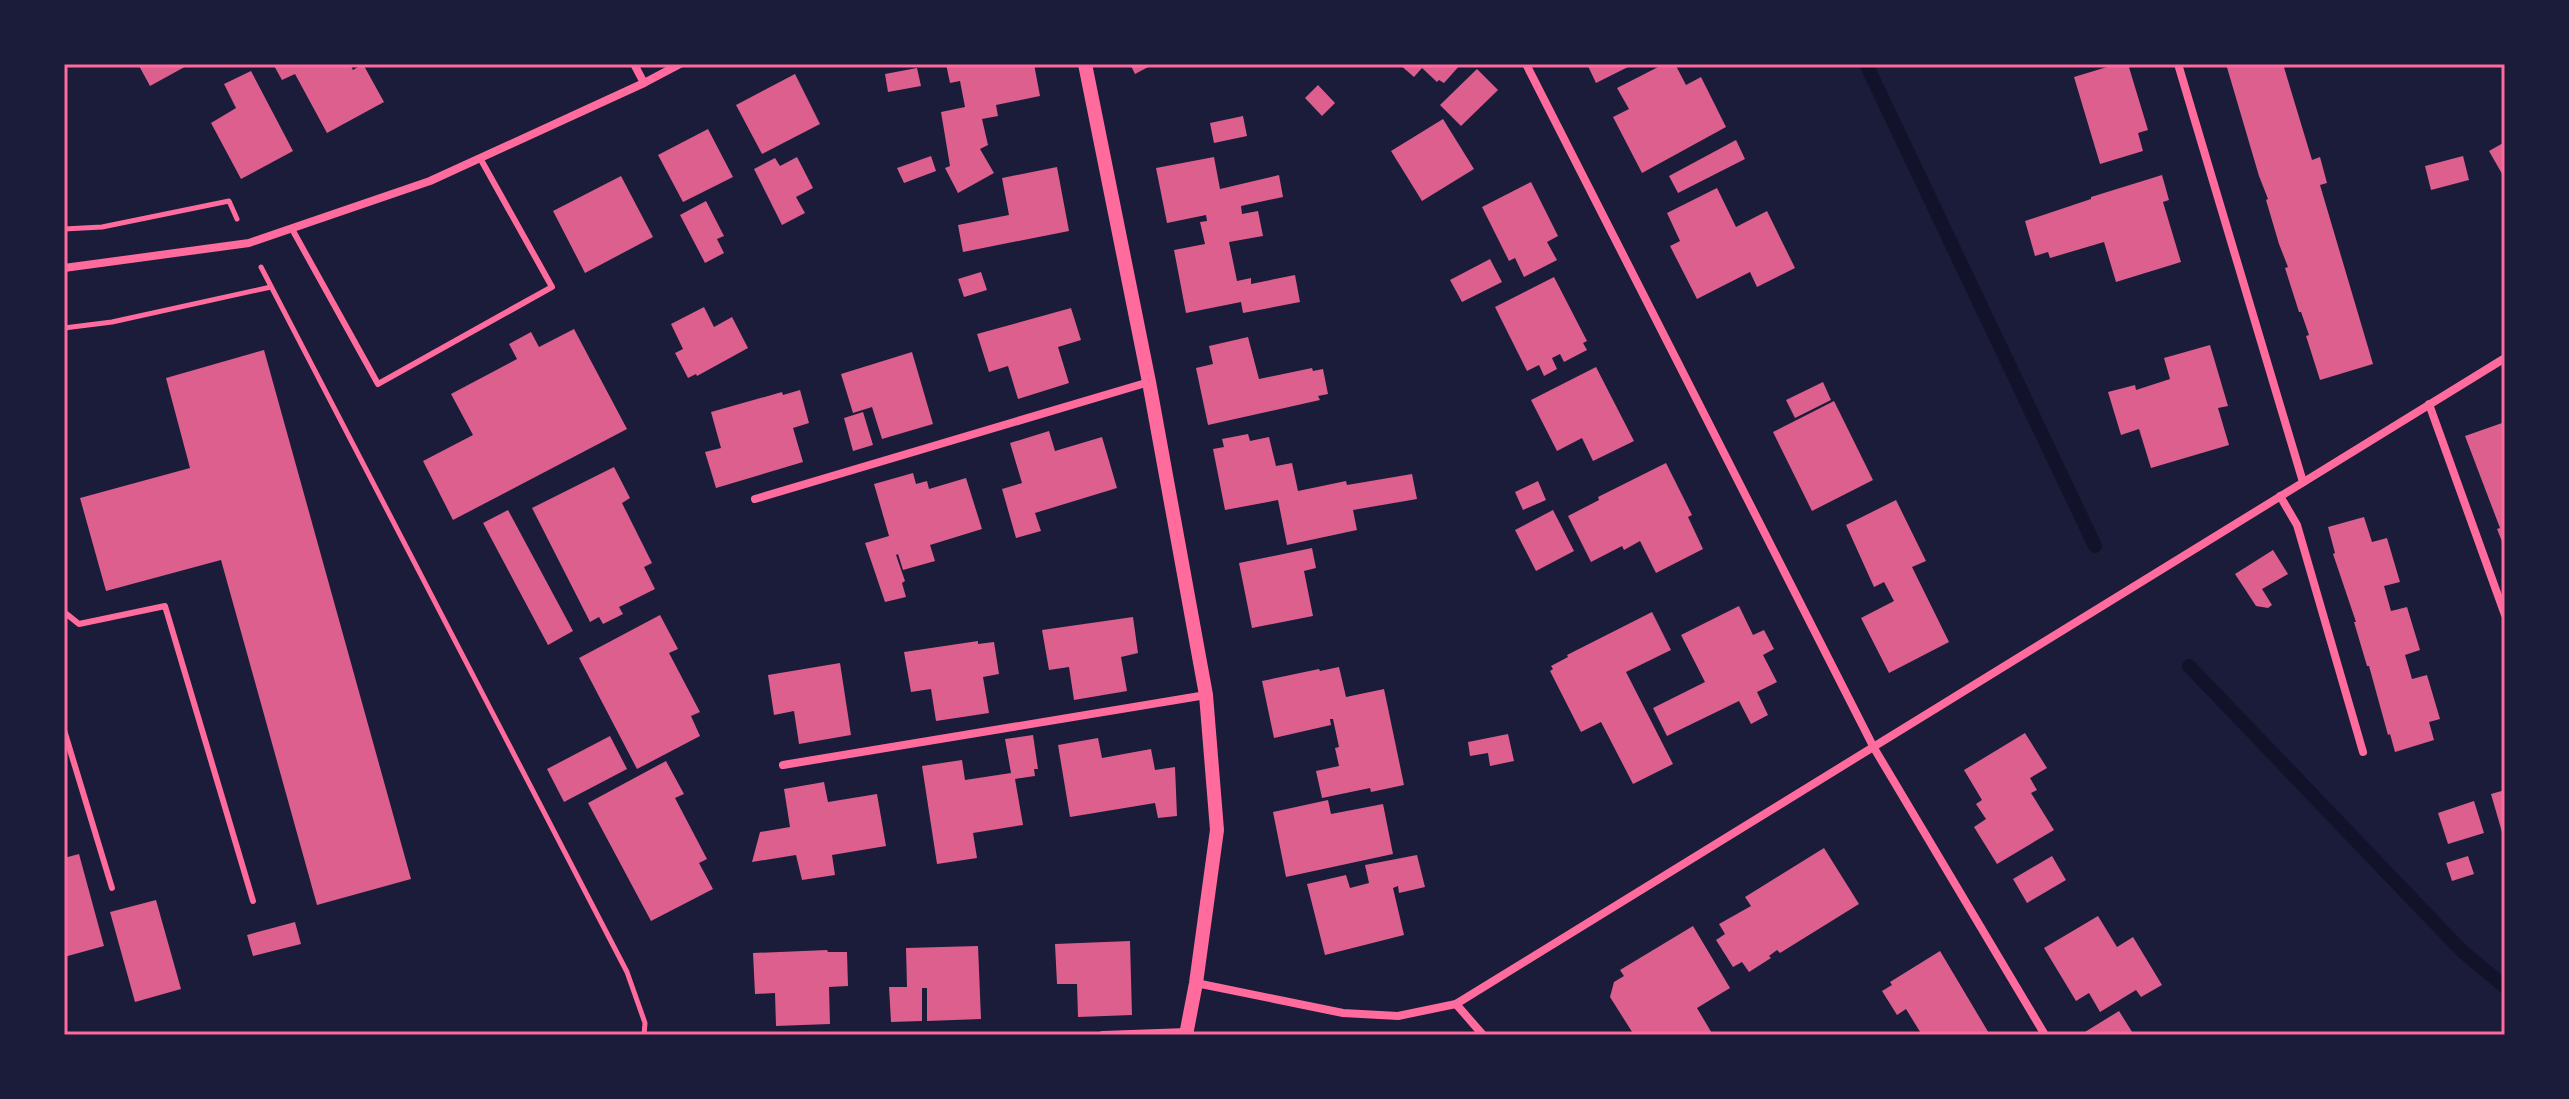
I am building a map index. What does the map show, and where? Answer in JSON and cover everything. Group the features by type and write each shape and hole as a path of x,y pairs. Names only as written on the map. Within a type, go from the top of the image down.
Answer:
{"street":[{"path":"634,64 644,83"},
{"path":"64,268 249,243 292,229 430,181 680,64"},
{"path":"1085,64 1149,382 1206,695 1217,830 1186,1033 1103,1035"},
{"path":"1526,64 1874,748 2045,1035"},
{"path":"2178,64 2303,482"},
{"path":"1196,983 1343,1013 1398,1016 1456,1004 2505,358"},
{"path":"755,499 1149,382"},
{"path":"2429,404 2505,615"},
{"path":"2280,496 2297,525 2363,752"},
{"path":"783,765 1206,695"},
{"path":"1456,1004 1483,1035"}],"lane":[{"path":"292,229 378,384 552,287 480,158"},
{"path":"64,612 79,624 165,606 253,901"},
{"path":"64,730 112,888"}],"path":[{"path":"64,229 102,227 229,201 249,243"},
{"path":"64,328 112,322 271,287 627,972 645,1023 644,1035"}],"building":[{"path":"138,64 190,64 150,86"},
{"path":"273,64 350,64 353,70 363,64 384,102 327,133 295,74 282,80"},
{"path":"946,64 1034,64 1040,96 996,105 998,116 982,119 988,145 980,149 994,173 958,193 945,168 950,166 941,112 965,107 960,81 950,83"},
{"path":"1130,64 1154,64 1135,74"},
{"path":"1399,64 1461,64 1444,83 1437,82 1422,68 1414,77"},
{"path":"1587,64 1634,64 1596,83"},
{"path":"1664,64 1675,64 1686,85 1701,77 1726,127 1642,173 1613,117 1629,109 1617,88"},
{"path":"2117,64 2128,64 2148,130 2138,133 2143,151 2100,164 2074,77"},
{"path":"2226,64 2283,64 2312,160 2320,157 2327,183 2320,185 2373,364 2320,380"},
{"path":"917,68 921,86 888,92 885,74"},
{"path":"1477,69 1498,90 1461,126 1440,105"},
{"path":"251,71 293,151 241,179 211,123 236,108 224,84"},
{"path":"795,74 820,124 762,154 736,105"},
{"path":"1318,85 1335,103 1322,116 1305,98"},
{"path":"1243,116 1247,136 1214,143 1210,123"},
{"path":"1443,119 1474,169 1422,201 1391,151"},
{"path":"708,129 733,177 683,202 658,155"},
{"path":"1736,140 1745,159 1678,193 1669,176"},
{"path":"2505,142 2505,179 2489,151"},
{"path":"931,156 936,171 904,183 897,168"},
{"path":"2463,156 2469,180 2431,190 2425,166"},
{"path":"797,157 813,188 796,197 805,213 782,225 754,169 775,158 780,166"},
{"path":"1214,157 1220,189 1279,175 1283,197 1241,206 1242,214 1258,211 1263,236 1229,242 1237,281 1251,278 1251,284 1295,275 1300,302 1243,313 1241,302 1186,313 1174,250 1205,244 1200,222 1207,221 1206,215 1167,223 1156,168"},
{"path":"1057,167 1069,231 963,252 958,225 1009,215 1002,178"},
{"path":"2162,175 2169,200 2163,202 2181,262 2116,282 2104,242 2050,258 2048,252 2035,256 2025,221"},
{"path":"621,176 653,237 585,273 553,211"},
{"path":"1531,182 1558,236 1547,242 1557,260 1524,277 1515,258 1509,261 1482,207"},
{"path":"1717,188 1736,227 1767,211 1795,268 1757,287 1750,272 1697,299 1670,246 1680,241 1667,213"},
{"path":"706,201 724,236 717,239 724,253 705,263 680,215"},
{"path":"1490,259 1502,282 1462,302 1450,280"},
{"path":"981,272 987,290 964,297 958,279"},
{"path":"1554,277 1587,341 1583,343 1587,350 1564,362 1560,354 1552,358 1557,369 1544,376 1539,365 1527,371 1495,307"},
{"path":"704,307 714,327 732,317 748,348 688,378 675,353 683,349 671,324"},
{"path":"1071,308 1081,340 1058,347 1069,383 1018,399 1008,366 989,372 977,334"},
{"path":"574,329 627,429 453,520 423,461 473,435 451,394 517,359 509,344 531,332 539,347"},
{"path":"1248,337 1259,379 1312,368 1313,371 1323,369 1328,394 1318,396 1320,400 1208,425 1196,368 1213,364 1209,346"},
{"path":"2210,345 2228,406 2218,408 2229,445 2151,468 2139,429 2121,435 2108,392 2135,385 2136,390 2170,379 2164,358"},
{"path":"264,350 411,879 317,905 221,560 106,591 80,498 190,468 166,378"},
{"path":"912,352 933,424 882,439 872,407 853,413 841,374"},
{"path":"1596,367 1634,441 1593,461 1582,438 1557,451 1531,400"},
{"path":"1823,382 1831,400 1795,418 1786,400"},
{"path":"800,390 809,423 793,428 803,462 716,488 705,452 721,448 711,412"},
{"path":"1834,401 1873,480 1812,511 1773,432"},
{"path":"863,412 873,445 853,451 844,418"},
{"path":"2502,423 2505,430 2505,549 2465,436"},
{"path":"1049,431 1055,451 1102,437 1117,488 1035,513 1041,531 1016,538 1002,489 1022,483 1010,443"},
{"path":"1248,434 1250,441 1269,437 1276,466 1292,463 1298,491 1346,481 1347,485 1412,474 1417,499 1353,510 1357,530 1287,545 1278,500 1225,510 1213,449 1224,447 1222,439"},
{"path":"1666,463 1692,515 1688,517 1703,549 1656,573 1640,541 1624,550 1622,546 1591,562 1568,516 1599,500 1598,497"},
{"path":"614,467 630,498 622,503 652,563 644,567 655,589 619,607 623,614 603,624 599,617 590,622 532,508"},
{"path":"913,473 916,484 927,481 929,489 966,478 982,529 930,545 935,561 903,570 896,555 905,581 902,583 906,597 885,602 865,543 889,536 874,484"},
{"path":"1538,481 1546,500 1523,510 1515,492"},
{"path":"1896,500 1926,561 1912,567 1949,642 1889,673 1861,618 1894,601 1884,582 1874,587 1846,525"},
{"path":"508,510 573,631 548,645 483,523"},
{"path":"1553,510 1574,551 1536,571 1515,530"},
{"path":"2364,517 2372,542 2387,538 2400,582 2384,586 2391,611 2407,607 2420,650 2405,655 2412,679 2427,675 2440,719 2429,722 2434,740 2395,752 2333,554 2328,527"},
{"path":"1312,548 1316,568 1304,571 1313,616 1252,628 1239,563"},
{"path":"2273,550 2288,574 2262,589 2272,605 2268,608 2256,606 2235,574"},
{"path":"1739,606 1753,635 1764,630 1774,649 1763,655 1777,682 1757,692 1768,715 1751,724 1739,701 1667,736 1653,708 1705,682 1681,635"},
{"path":"1652,612 1671,650 1626,672 1673,764 1633,784 1601,722 1581,732 1550,671 1553,669 1551,666 1567,655"},
{"path":"660,615 678,649 669,653 700,712 691,716 700,736 637,769 579,658"},
{"path":"1133,617 1138,653 1121,657 1127,691 1074,700 1069,667 1049,670 1042,630"},
{"path":"978,641 978,644 994,642 999,674 983,677 989,713 936,721 931,689 911,692 904,652"},
{"path":"840,663 851,735 799,744 794,711 774,715 768,675"},
{"path":"1339,667 1346,697 1384,689 1404,785 1322,798 1316,771 1339,766 1335,748 1339,747 1333,719 1330,719 1331,725 1274,738 1262,681"},
{"path":"2025,733 2047,768 2030,778 2037,790 2031,793 2054,830 1997,864 1974,827 1986,819 1976,804 1982,800 1964,770"},
{"path":"1508,734 1514,761 1490,766 1488,753 1470,756 1468,742"},
{"path":"1033,735 1038,769 1034,769 1035,776 1015,779 1023,825 973,833 977,858 937,864 922,766 962,760 965,780 1011,773 1005,739"},
{"path":"610,736 627,769 564,802 547,769"},
{"path":"1098,738 1102,758 1151,749 1155,770 1175,767 1177,816 1158,818 1155,803 1070,817 1058,745"},
{"path":"666,761 684,794 675,798 707,859 699,863 713,889 651,921 588,803"},
{"path":"824,782 828,802 877,794 886,846 832,855 835,875 802,880 796,855 752,862 760,832 790,827 784,789"},
{"path":"2505,790 2505,838 2504,839 2491,794"},
{"path":"1328,800 1331,814 1383,804 1393,854 1286,877 1273,812"},
{"path":"2474,801 2484,833 2448,844 2438,813"},
{"path":"1824,848 1859,904 1780,953 1777,950 1769,956 1771,958 1749,972 1742,962 1733,967 1716,940 1725,934 1719,924 1751,906 1745,897"},
{"path":"79,854 104,946 64,957 64,858"},
{"path":"1417,855 1425,887 1399,893 1398,886 1393,888 1404,935 1325,955 1307,884 1346,875 1350,888 1369,883 1365,865"},
{"path":"2052,856 2066,880 2027,903 2013,879"},
{"path":"2468,856 2474,874 2452,881 2446,863"},
{"path":"156,900 181,989 135,1002 110,912"},
{"path":"2098,916 2117,947 2133,937 2162,985 2141,997 2136,990 2100,1012 2089,993 2076,1001 2044,948"},
{"path":"295,922 301,944 253,956 247,935"},
{"path":"1693,926 1730,988 1697,1008 1713,1035 1634,1035 1610,997 1614,982 1624,976 1620,970"},
{"path":"1130,941 1132,1015 1078,1017 1077,984 1057,984 1055,944"},
{"path":"978,946 981,1019 927,1021 927,988 922,988 922,1021 891,1022 889,987 907,987 906,948"},
{"path":"1940,951 1990,1035 1922,1035 1906,1009 1897,1015 1882,991 1892,985 1890,982"},
{"path":"847,952 848,986 829,987 830,1024 776,1026 775,993 755,994 753,953"},
{"path":"2119,1011 2134,1035 2080,1035"}],"waterway":[{"path":"1866,64 2095,546"},
{"path":"2189,666 2462,951 2505,987"}]}
